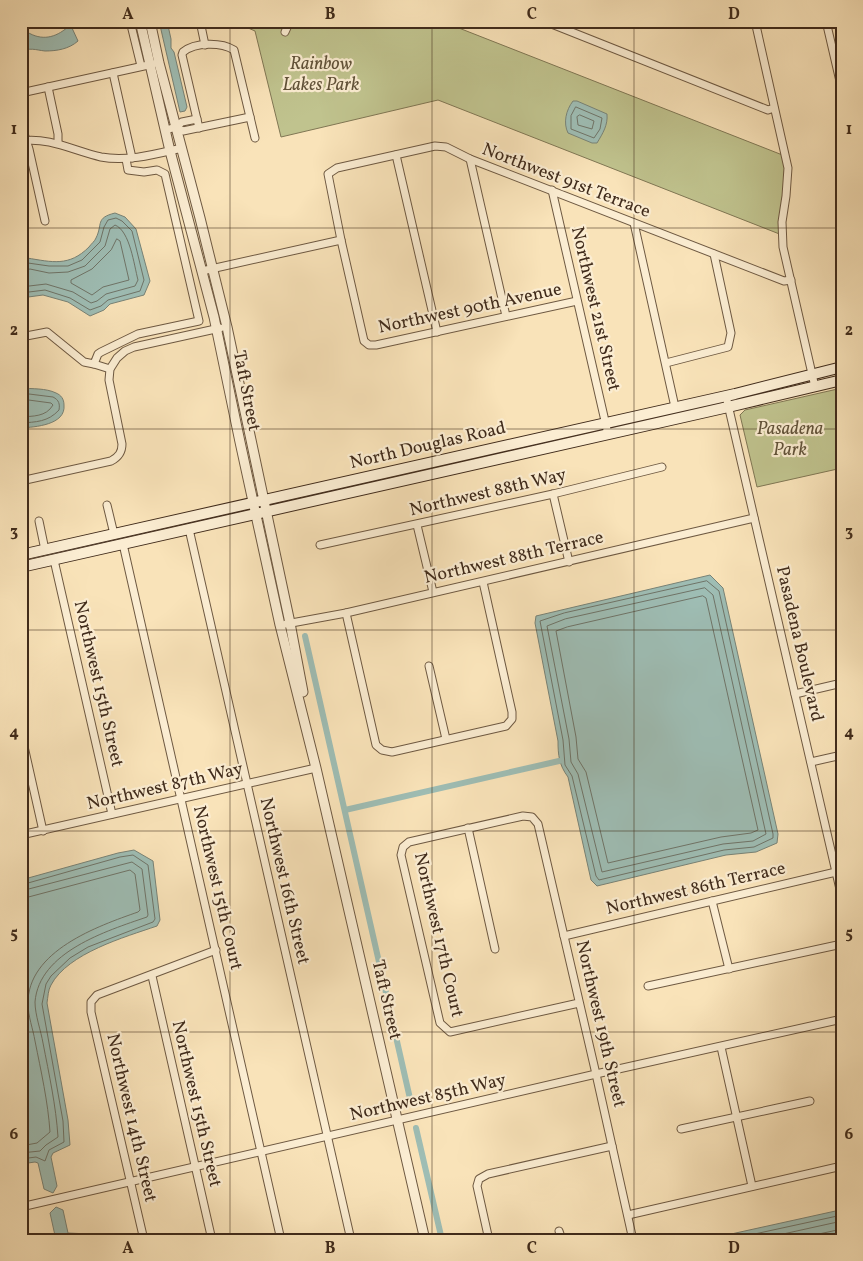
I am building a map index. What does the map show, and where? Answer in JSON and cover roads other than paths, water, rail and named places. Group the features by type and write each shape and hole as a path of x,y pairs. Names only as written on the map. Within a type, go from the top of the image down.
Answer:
{"main road":[{"name":"North Douglas Road","path":"21,555 726,396 842,367"},
{"name":"North Douglas Road","path":"21,567 842,380"},
{"path":"127,543 146,533 171,527 178,520"}],"street":[{"path":"21,93 150,64 130,21"},
{"name":"Taft Street","path":"140,21 170,151 217,329 259,501"},
{"name":"Taft Street","path":"150,21 150,64 176,128 182,148 227,327 280,625 316,768 425,1240"},
{"path":"200,21 205,45"},
{"path":"285,32 290,21"},
{"path":"544,21 768,110 774,108"},
{"path":"755,21 788,176 782,235 815,387"},
{"path":"826,21 838,59 842,90"},
{"path":"198,128 182,55 188,49 217,44 234,50 255,138"},
{"path":"94,364 98,354 129,337 200,321 165,174 157,170 144,172 128,170 129,158 113,73"},
{"path":"48,87 58,134 58,143"},
{"path":"176,128 183,131 250,117"},
{"path":"166,130 176,128 182,122 197,119"},
{"path":"21,124 45,221"},
{"path":"24,140 58,143 100,156 129,158 182,148"},
{"name":"Northwest 91st Terrace","path":"341,240 328,174 337,168 435,146 446,147 470,159 784,281 791,280"},
{"path":"396,155 436,332"},
{"path":"470,159 506,316"},
{"name":"Northwest 21st Street","path":"552,190 608,434"},
{"path":"634,223 675,407"},
{"path":"202,271 341,240"},
{"name":"Northwest 90th Avenue","path":"341,240 364,340 369,345 577,301"},
{"path":"666,363 728,347 731,333 714,254"},
{"path":"21,481 111,461 120,455 122,444 109,386 110,369 117,358 130,349 227,327"},
{"path":"21,337 47,332 84,362 110,369"},
{"name":"Pasadena Boulevard","path":"726,396 842,898"},
{"name":"Northwest 88th Way","path":"320,545 553,494 662,467"},
{"path":"553,494 569,562"},
{"path":"107,505 114,534"},
{"name":"Taft Street","path":"261,512 290,623 316,768"},
{"name":"Northwest 88th Terrace","path":"280,625 346,613 754,518"},
{"path":"39,521 45,550"},
{"path":"417,524 432,592"},
{"name":"Northwest 16th Street","path":"188,529 351,1240"},
{"name":"Northwest 15th Court","path":"127,543 181,800 281,1240"},
{"name":"Northwest 15th Street","path":"54,560 112,814"},
{"path":"346,613 376,746 382,750 392,752 506,726 512,719 483,582"},
{"path":"429,666 446,739"},
{"path":"795,694 842,683"},
{"path":"21,734 44,831"},
{"path":"811,762 842,756"},
{"name":"Northwest 87th Way","path":"21,835 316,768"},
{"name":"Northwest 19th Street","path":"468,828 523,816 532,817 538,824 633,1240"},
{"path":"468,828 495,948"},
{"name":"Northwest 17th Court","path":"468,828 410,842 403,847 401,855 440,1023 450,1032 579,1004"},
{"name":"Northwest 86th Terrace","path":"564,936 836,872"},
{"path":"712,901 729,969"},
{"path":"648,986 842,944"},
{"path":"152,976 216,950"},
{"name":"Northwest 15th Street","path":"152,976 212,1240"},
{"name":"Northwest 14th Street","path":"144,1240 90,1002 96,996 152,976"},
{"name":"Northwest 85th Way","path":"21,1207 842,1019"},
{"path":"720,1047 752,1186"},
{"path":"681,1128 810,1101"},
{"path":"489,1240 477,1186 479,1179 488,1174 612,1146"},
{"path":"628,1215 842,1166"},
{"path":"560,1231 562,1240"}],"water":[{"path":"21,21 24,21 27,32 38,37 53,36 68,27 72,28 78,41 67,48 58,50 30,49 21,52"},
{"path":"159,21 167,21 171,48 174,52 187,107 185,111 180,112"},
{"path":"573,101 607,114 606,125 597,143 592,143 568,133 566,117"},
{"path":"115,213 125,217 136,229 150,281 144,295 110,304 104,310 90,316 68,302 43,295 21,298 21,261 27,258 60,262 74,258 95,240 102,219"},
{"path":"21,388 48,390 59,395 63,399 64,405 60,417 48,424 21,428"},
{"path":"710,575 723,588 778,834 777,843 756,852 726,855 597,886 591,880 568,777 560,760 535,623 536,616"},
{"path":"134,850 153,861 160,920 157,926 114,941 84,955 59,974 49,991 47,1003 68,1120 70,1145 53,1153 51,1157 57,1186 53,1193 44,1189 38,1163 21,1164 21,880"},
{"path":"56,1207 63,1210 68,1233 89,1234 94,1240 56,1240 50,1213"},
{"path":"842,1210 842,1240 704,1240"}],"waterway":[{"path":"305,636 411,1103"},
{"path":"345,810 559,761"},
{"path":"416,1128 442,1240"}],"park label":[{"name":"Rainbow Lakes Park","path":"321,74"},
{"name":"Pasadena Park","path":"790,439"}]}
